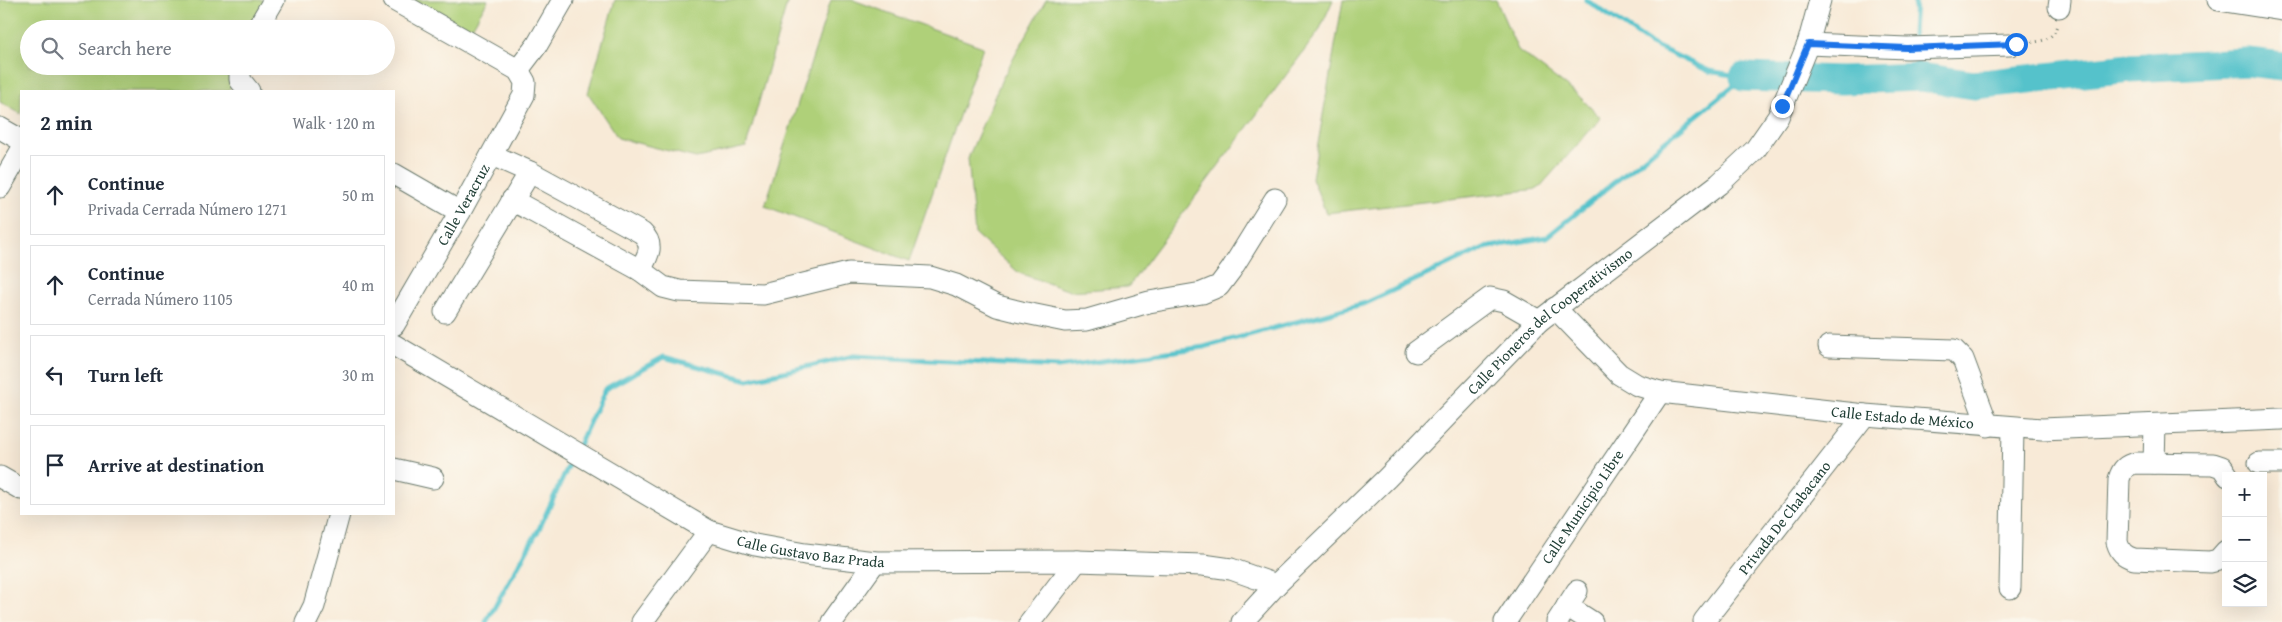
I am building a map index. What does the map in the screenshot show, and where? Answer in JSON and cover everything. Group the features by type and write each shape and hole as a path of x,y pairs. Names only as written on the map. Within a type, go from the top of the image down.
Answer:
{"street":[{"path":"262,20 274,0"},
{"path":"394,0 522,76"},
{"name":"Calle Veracruz","path":"395,323 492,156 524,95 522,76 537,45 563,0"},
{"name":"Calle Pioneros del Cooperativismo","path":"1242,622 1276,584 1387,478 1547,315 1718,184 1755,150 1778,117 1805,51 1820,0"},
{"path":"2218,0 2282,10"},
{"path":"1805,51 2010,45"},
{"path":"0,128 20,139"},
{"path":"0,187 20,153"},
{"path":"492,156 530,172 642,233 648,239 650,247 648,256 640,270"},
{"path":"445,312 530,172"},
{"path":"395,175 460,212"},
{"path":"512,200 640,270 663,287 679,291 763,294 849,273 930,277 956,284 996,306 1065,321 1102,317 1150,302 1202,293 1219,286 1275,199"},
{"path":"571,232 587,203"},
{"name":"Calle Estado de México","path":"1416,352 1490,298 1504,300 1547,315 1619,374 1637,385 1660,392 1865,415 2013,428 2072,429 2282,419"},
{"name":"Calle Gustavo Baz Prada","path":"395,346 709,531 755,545 805,554 876,562 1076,561 1203,565 1231,569 1276,584"},
{"path":"1829,346 1954,350 1963,359 1988,426"},
{"name":"Calle Municipio Libre","path":"1505,622 1660,392"},
{"name":"Privada De Chabacano","path":"1704,621 1865,415"},
{"path":"2154,463 2155,425"},
{"path":"2010,588 2013,428"},
{"path":"2222,556 2218,560 2210,562 2134,559 2126,557 2120,551 2118,533 2119,479 2122,471 2128,465 2154,463 2213,464 2222,467 2225,472"},
{"path":"2259,463 2282,463"},
{"path":"395,469 433,478"},
{"path":"0,477 20,487"},
{"path":"306,622 314,606 339,515"},
{"path":"642,622 709,531"},
{"path":"1030,622 1076,561"},
{"path":"832,622 876,562"},
{"path":"1567,606 1592,622"}],"path":[{"path":"2010,45 2042,41 2051,37 2055,30 2059,3"}],"green space":[{"path":"0,0 282,0 270,20 20,20 20,75 238,75 229,90 20,90 20,113 0,102"},
{"path":"387,0 488,0 464,41"},
{"path":"615,0 788,0 746,147 696,158 618,138 588,93"},
{"path":"831,0 853,0 983,47 909,261 765,206"},
{"path":"1046,0 1333,0 1319,31 1128,287 1070,291 1019,273 975,234 968,158 1002,79"},
{"path":"1343,0 1496,0 1518,50 1578,95 1601,118 1538,189 1326,213 1312,178"}],"waterway":[{"path":"1586,0 1651,44 1709,71 1744,77"},
{"path":"1913,35 1915,0"},
{"path":"1917,61 1920,77"},
{"path":"1744,77 1842,80 1920,77 1974,85 2130,68 2248,62 2282,66"},
{"path":"578,447 605,389 664,357 748,380 854,356 1058,367 1204,347 1366,303 1484,248 1547,237 1744,77"},
{"path":"486,622 539,529 573,456"}],"route":[{"path":"1782,106 1808,44 1907,48 2016,44"}]}
